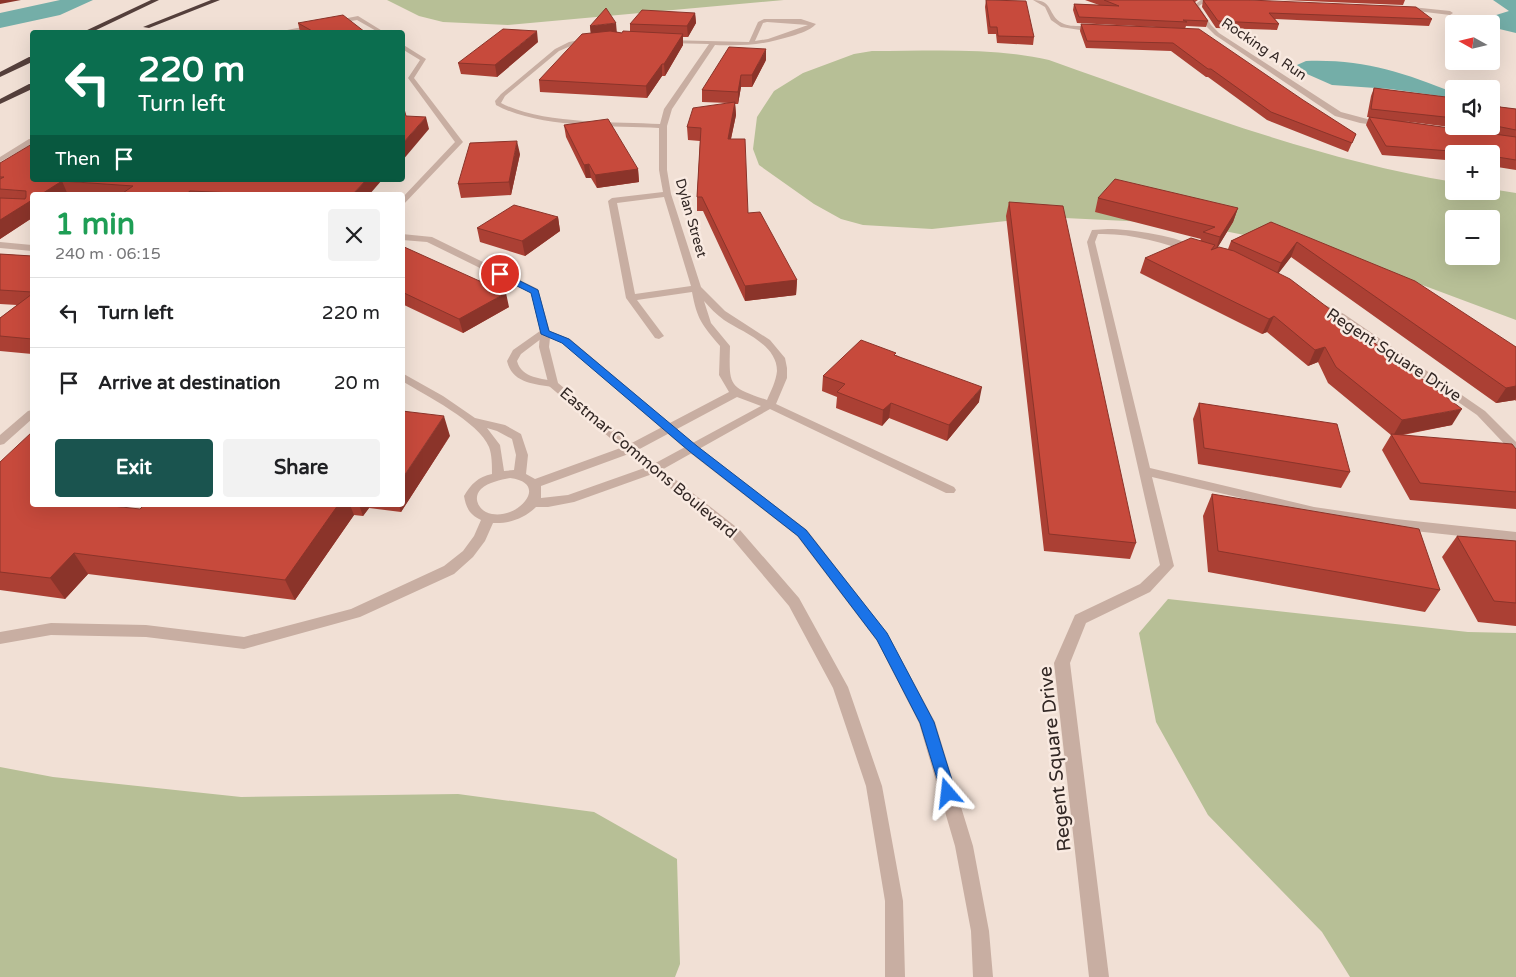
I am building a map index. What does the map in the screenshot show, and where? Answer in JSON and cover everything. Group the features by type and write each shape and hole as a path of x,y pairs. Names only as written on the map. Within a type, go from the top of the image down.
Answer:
{"highway":[{"path":"109,22 126,8 142,0"},
{"path":"91,30 156,0"},
{"path":"196,0 144,28 216,0"},
{"path":"0,74 30,60"},
{"path":"0,102 30,87"}],"street":[{"path":"1036,0 1047,6 1052,18 1059,23 1080,28 1105,29"},
{"name":"Rocking A Run","path":"1227,1 1206,1 1196,5 1209,26 1217,34 1338,114 1360,121 1391,125"},
{"path":"1399,8 1450,13"},
{"path":"291,30 358,18 378,30"},
{"path":"657,40 751,44 769,41 806,29 812,24 801,21 766,20 761,22 751,44"},
{"path":"1208,34 1217,34"},
{"path":"599,38 571,43 557,50 503,94 498,104 508,110 555,119 663,126"},
{"name":"Dylan Street","path":"713,43 668,109 663,126 663,170 667,194 696,288 701,312 706,324 724,346 722,366 724,374 727,382 736,392"},
{"path":"405,48 423,59 411,78 459,142 405,201"},
{"path":"0,160 30,142"},
{"path":"659,336 631,298 612,201 667,194"},
{"name":"Regent Square Drive","path":"1099,977 1062,662 1080,619 1145,588 1166,566 1091,242 1095,232 1116,230 1148,234 1204,252"},
{"name":"Eastmar Commons Boulevard","path":"405,237 429,239 535,292 545,332 544,347 553,384 654,469 735,533 794,602 840,687 874,786 894,901 895,977"},
{"path":"0,245 30,248"},
{"path":"631,298 696,288"},
{"name":"Dylan Street","path":"696,288 722,314 761,338 778,356 782,370 779,385 770,405"},
{"name":"Regent Square Drive","path":"1315,304 1340,316 1482,412 1516,449"},
{"path":"553,384 526,378 514,369 512,361 517,352 545,332 566,341 693,449 802,533 882,636 927,722 964,846 980,931 984,977"},
{"path":"405,378 471,420 494,444 498,457 498,475"},
{"path":"533,484 630,449 736,392 770,405 950,490"},
{"path":"532,502 548,504 570,499 654,469 770,405"},
{"path":"0,441 30,415"},
{"path":"471,420 501,428 518,437 522,455 520,475"},
{"path":"1145,471 1314,511 1396,524 1516,537"},
{"path":"498,475 520,475 530,480 536,488 535,497 532,502 518,514 503,518 489,518 479,515 472,509 469,501 471,493 486,479 498,475"},
{"path":"0,638 51,630 146,631 244,643 355,613 449,570 468,554 480,538 489,518"}],"green space":[{"path":"387,0 784,0 508,25 443,22 419,16"},
{"path":"872,51 983,51 1027,56 1049,60 1299,146 1350,160 1445,180 1445,200 1500,200 1500,190 1516,193 1516,320 1425,286 1275,241 1189,224 1044,217 932,229 863,225 841,219 814,204 759,165 753,149 757,117 774,91 803,73 854,54"},
{"path":"1168,599 1468,632 1516,633 1516,977 1350,977 1322,932 1208,815 1156,722 1139,633"},
{"path":"0,767 53,777 241,797 458,794 594,812 677,859 680,964 675,977 0,977"}],"water":[{"path":"60,0 93,0 60,15 0,28 0,13"},
{"path":"1493,0 1516,0 1516,33 1500,29 1500,15 1496,15 1509,11"},
{"path":"1306,61 1326,61 1382,68 1445,90 1445,97 1390,89 1332,85 1307,74 1297,65"}],"building":[{"path":"986,0 1026,1 1034,37 998,36 997,27 990,27"},
{"path":"1104,0 1193,0 1208,21 1183,20 1187,22 1079,17 1074,4 1119,6"},
{"path":"1203,0 1249,0 1416,7 1432,19 1269,13 1279,24 1218,21"},
{"path":"606,8 616,23 590,26"},
{"path":"642,10 695,13 687,26 630,24"},
{"path":"343,15 362,30 310,30 298,23"},
{"path":"1081,24 1199,29 1356,134 1352,143 1271,112 1173,43 1087,41"},
{"path":"503,29 537,31 495,65 458,63"},
{"path":"610,31 622,33 623,31 683,34 664,64 662,64 646,86 539,80 582,34"},
{"path":"729,47 766,49 752,75 741,75 738,92 702,90"},
{"path":"1374,88 1445,97 1445,117 1371,109"},
{"path":"735,102 728,139 745,139 748,213 760,212 797,280 745,286 702,197 697,197 701,128 687,127 693,108"},
{"path":"1500,107 1516,109 1516,130 1500,127"},
{"path":"405,112 406,116 426,117 405,141"},
{"path":"1369,117 1445,127 1445,135 1500,135 1516,137 1516,160 1500,157 1500,145 1445,145 1445,151 1386,146"},
{"path":"608,119 638,169 595,175 589,164 584,165 564,125"},
{"path":"517,141 509,182 458,184 470,143"},
{"path":"30,145 30,182 60,182 45,192 30,192 30,201 0,220 0,198 25,199 26,191 0,189 0,179 4,177 0,177 0,163"},
{"path":"1115,179 1238,208 1220,237 1203,232 1215,227 1098,198"},
{"path":"76,182 364,182 355,192 124,192 133,186"},
{"path":"1009,202 1063,206 1136,543 1049,534"},
{"path":"514,205 558,217 522,241 477,228"},
{"path":"1271,222 1415,281 1516,347 1516,386 1506,388 1297,242 1281,263 1231,241"},
{"path":"1191,238 1215,245 1211,250 1219,247 1234,251 1290,279 1462,409 1402,420 1336,367 1325,347 1315,350 1274,316 1269,319 1145,258"},
{"path":"405,247 506,293 459,319 405,293"},
{"path":"0,254 30,256 30,292 0,290"},
{"path":"30,296 30,339 0,336 0,318"},
{"path":"861,340 896,353 894,355 982,387 949,425 891,403 883,410 837,392 845,384 823,376"},
{"path":"1199,403 1337,424 1350,472 1204,448"},
{"path":"405,411 444,416 405,474"},
{"path":"30,434 30,507 122,507 140,509 142,507 337,507 285,580 74,553 50,578 0,572 0,462"},
{"path":"1391,434 1512,444 1516,449 1516,492 1420,483"},
{"path":"1212,494 1419,529 1440,590 1218,551"},
{"path":"1457,536 1516,541 1516,603 1494,601"}],"route":[{"path":"500,274 535,292 545,332 566,341 693,449 802,533 882,636 927,722 948,793"}]}
